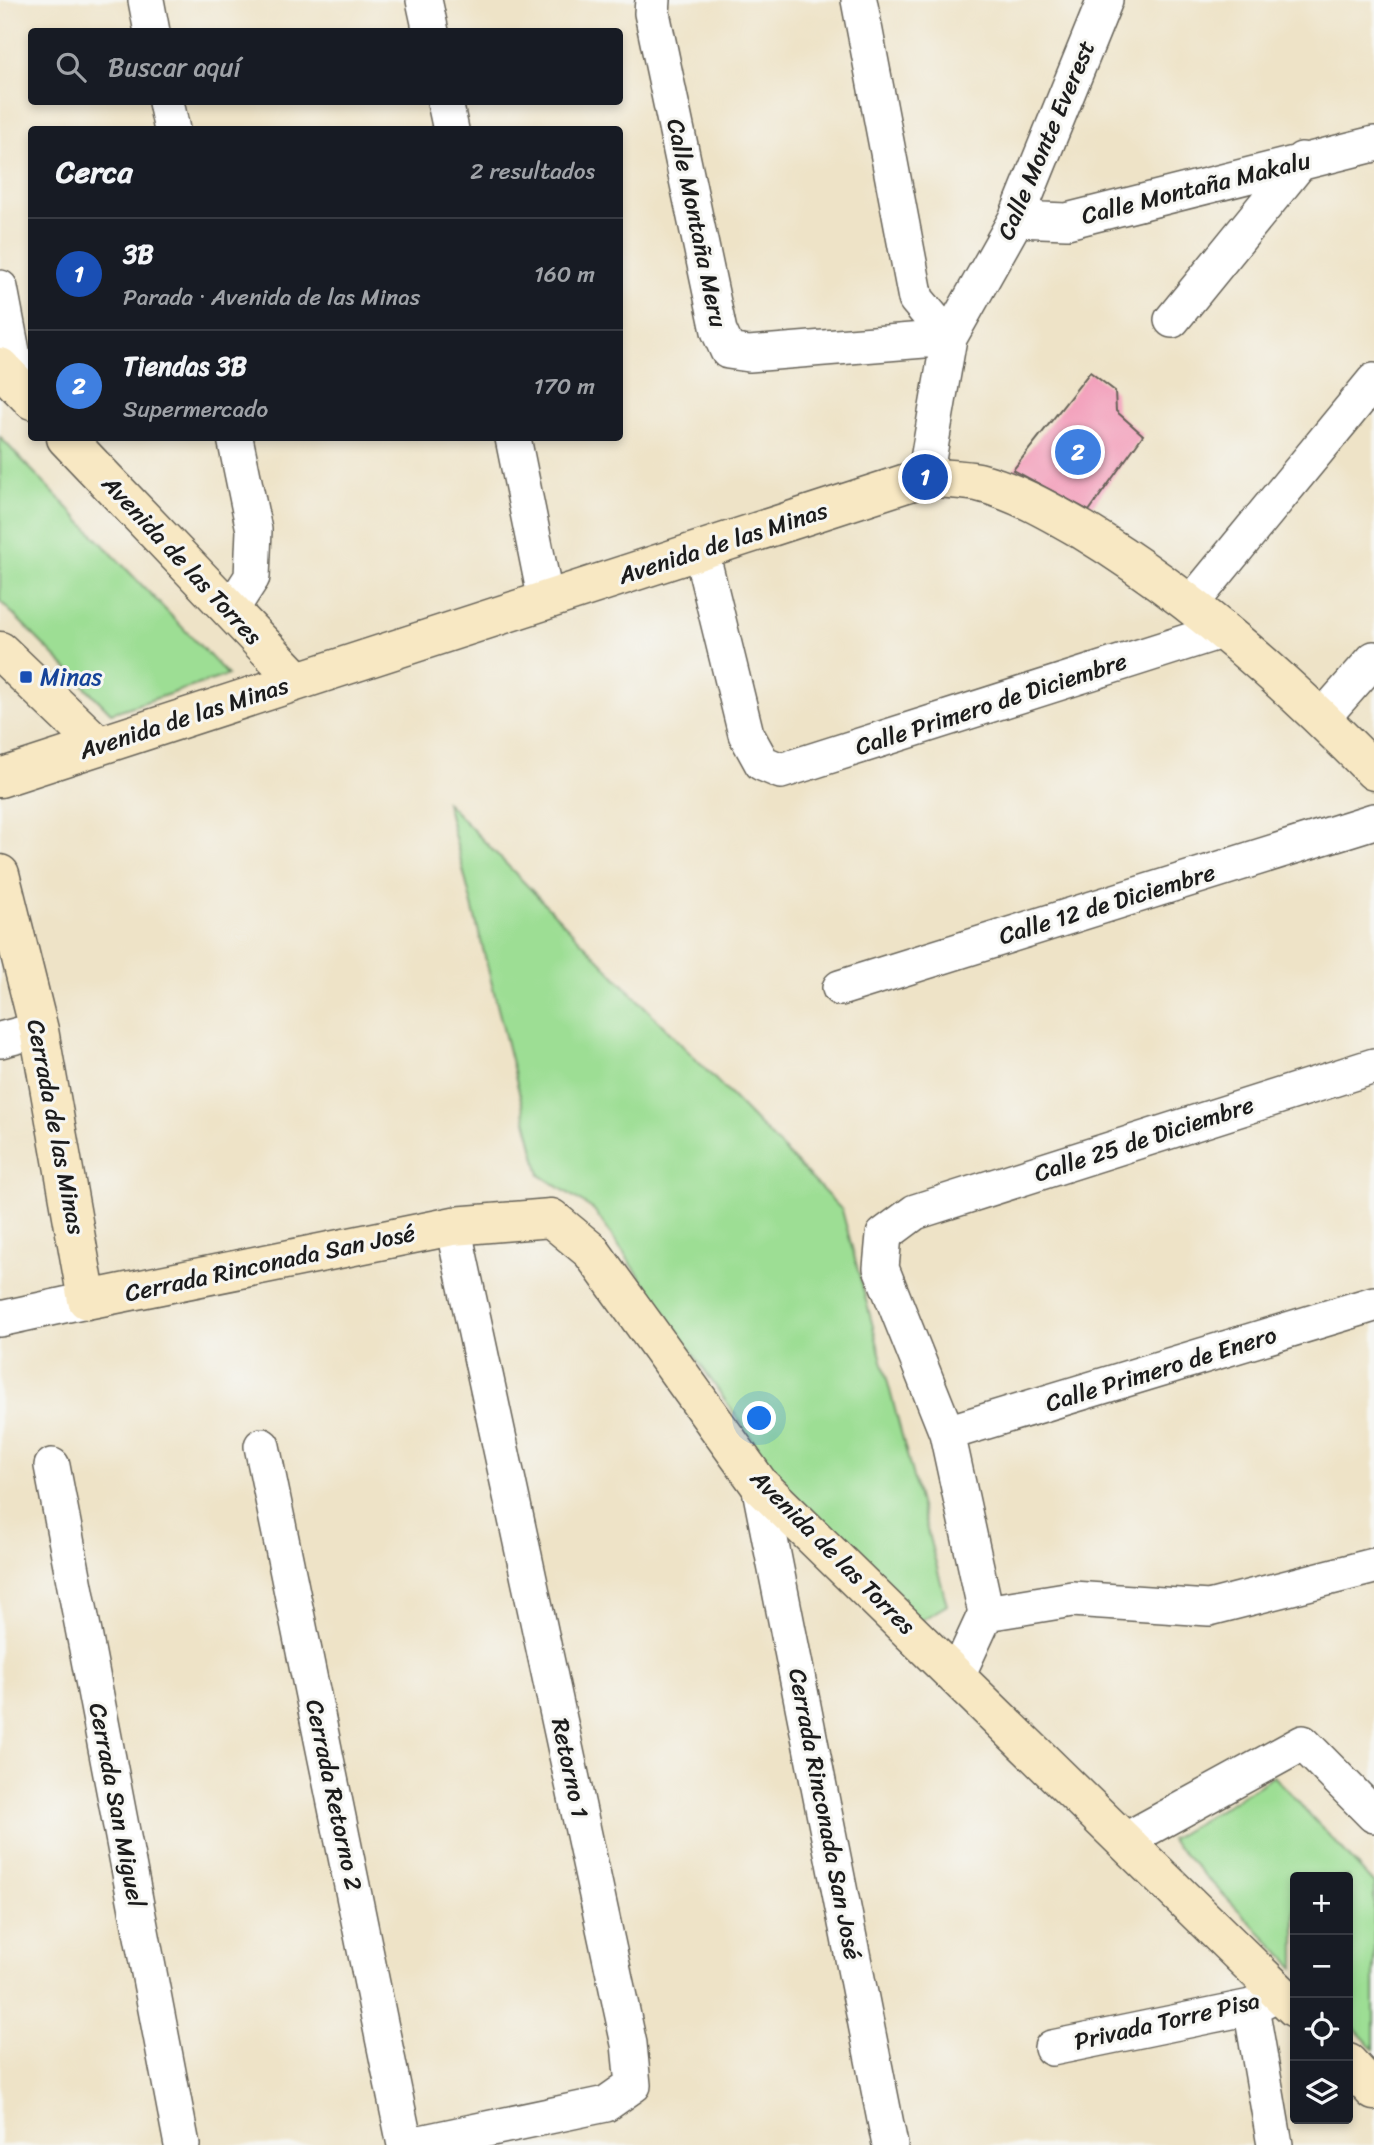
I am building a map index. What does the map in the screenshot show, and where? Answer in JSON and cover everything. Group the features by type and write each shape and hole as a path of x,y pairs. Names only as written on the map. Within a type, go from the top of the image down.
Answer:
{"street":[{"path":"146,0 151,28"},
{"path":"424,0 430,28"},
{"name":"Calle Montaña Meru","path":"653,0 652,13 719,331 728,351 749,354 949,338"},
{"path":"859,0 916,299 949,338"},
{"name":"Calle Monte Everest","path":"925,477 949,338 1016,219 1105,0"},
{"path":"167,105 171,126"},
{"path":"446,105 450,126"},
{"name":"Calle Montaña Makalu","path":"1016,219 1067,221 1374,144"},
{"path":"1172,320 1302,160"},
{"path":"0,288 17,385"},
{"path":"1190,605 1374,381"},
{"name":"Avenida de las Torres","path":"69,441 298,681"},
{"path":"230,611 252,577 254,530 236,441"},
{"path":"514,441 546,601"},
{"name":"Avenida de las Minas","path":"0,778 925,477 978,482 1046,509 1120,553 1222,631 1322,718 1374,771"},
{"name":"Calle Primero de Diciembre","path":"701,551 746,734 762,763 781,771 1222,631"},
{"path":"0,651 98,744"},
{"path":"1322,718 1374,660"},
{"name":"Calle 12 de Diciembre","path":"840,988 1374,821"},
{"name":"Cerrada de las Minas","path":"0,874 39,1030 88,1300"},
{"path":"0,1040 39,1030"},
{"name":"Calle 25 de Diciembre","path":"986,1613 947,1433 881,1268 884,1235 915,1212 1374,1066"},
{"name":"Avenida de las Torres","path":"453,1226 551,1218 591,1251 759,1484 1126,1840 1275,2002"},
{"name":"Cerrada Rinconada San José","path":"88,1300 453,1226"},
{"name":"Retorno 1","path":"411,2145 606,2104 633,2085 629,2044 453,1226"},
{"path":"0,1319 88,1300"},
{"name":"Calle Primero de Enero","path":"947,1433 1374,1304"},
{"name":"Cerrada Retorno 2","path":"262,1446 405,2145"},
{"name":"Cerrada San Miguel","path":"52,1465 182,2145"},
{"name":"Cerrada Rinconada San José","path":"759,1484 890,2145"},
{"path":"957,1676 986,1613 1072,1599 1209,1608 1374,1566"},
{"path":"1126,1840 1303,1743 1374,1815"},
{"path":"1275,2002 1275,2145"},
{"name":"Privada Torre Pisa","path":"1052,2048 1275,2002"},
{"path":"1353,2068 1374,2091"}],"green space":[{"path":"0,437 228,675 111,713 0,601"},
{"path":"446,802 842,1210 947,1605 915,1624 791,1496 594,1210 540,1175"},
{"path":"1274,1776 1374,1884 1374,2049 1353,2027 1353,1872 1290,1872 1290,1963 1170,1840"}],"building":[{"path":"1090,372 1115,391 1116,411 1143,435 1089,511 1013,470"}],"place":[{"name":"Tiendas 3B","path":"1078,452"},
{"name":"3B","path":"925,477"},
{"name":"Minas","path":"26,677"}]}
